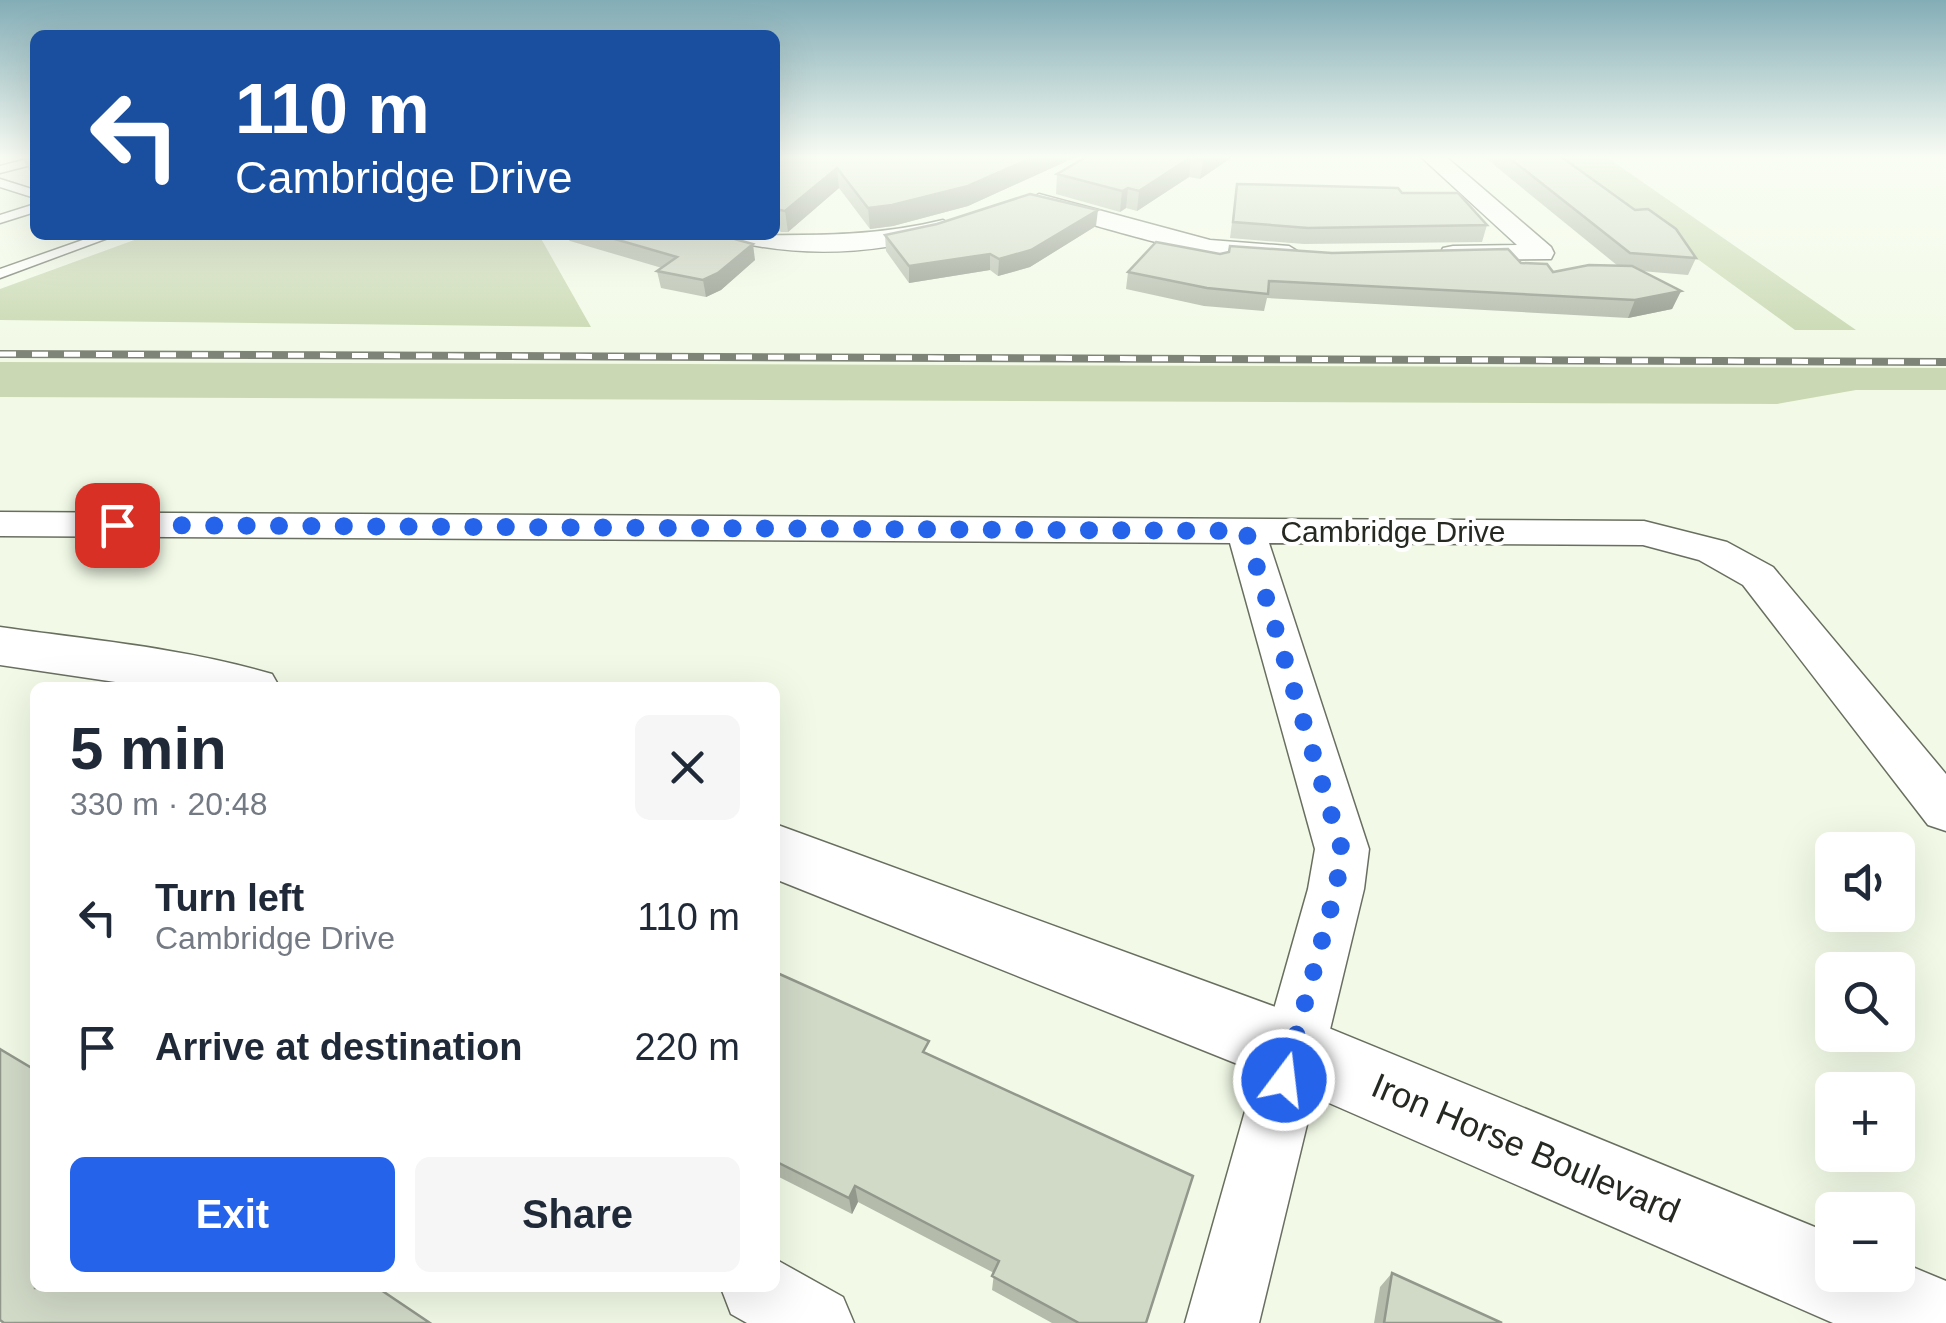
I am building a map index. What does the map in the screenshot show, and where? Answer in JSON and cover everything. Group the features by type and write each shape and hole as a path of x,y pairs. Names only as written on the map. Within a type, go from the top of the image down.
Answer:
{"street":[{"path":"1088,218 1210,248 1324,255"},
{"path":"1422,254 1540,253 1500,218"},
{"path":"780,238 836,243 912,238 962,223"},
{"name":"Cambridge Drive","path":"0,524 1644,534 1713,550 1758,576 1946,810"},
{"path":"1222,1323 1336,889 1342,850 1246,531"},
{"path":"0,646 222,682"},
{"name":"Iron Horse Boulevard","path":"780,853 1292,1049 1938,1323"},
{"path":"765,1292 817,1323"}],"lane":[{"path":"0,274 95,240"}],"green space":[{"path":"1641,218 1694,218 1856,330 1795,330"},
{"path":"134,240 542,240 591,327 0,320 0,289"},
{"path":"0,362 1946,368 1946,390 1856,390 1777,404 0,397"}],"building":[{"path":"956,218 1085,218 1031,250 999,259 990,254 909,266 885,235"},
{"path":"1233,218 1480,218 1487,225 1308,228 1233,222"},
{"path":"1585,218 1660,218 1676,229 1696,258 1630,253"},
{"path":"618,240 738,240 753,244 718,273 703,280 657,271 677,257"},
{"path":"1156,242 1220,254 1229,252 1230,246 1332,253 1508,249 1521,263 1547,264 1553,272 1589,265 1632,266 1681,291 1635,300 1269,281 1268,294 1207,288 1128,272"},
{"path":"780,974 929,1041 923,1052 1193,1176 1146,1323 1079,1323 992,1276 999,1261 855,1186 849,1198 780,1164"},
{"path":"0,1049 30,1067 30,1292 384,1292 430,1323 4,1323 0,1320"},
{"path":"1392,1273 1502,1323 1384,1323"}],"railway":[{"path":"0,354 1946,362"}],"route":[{"path":"117,525 1246,531 1342,850 1336,889 1284,1080"}]}
